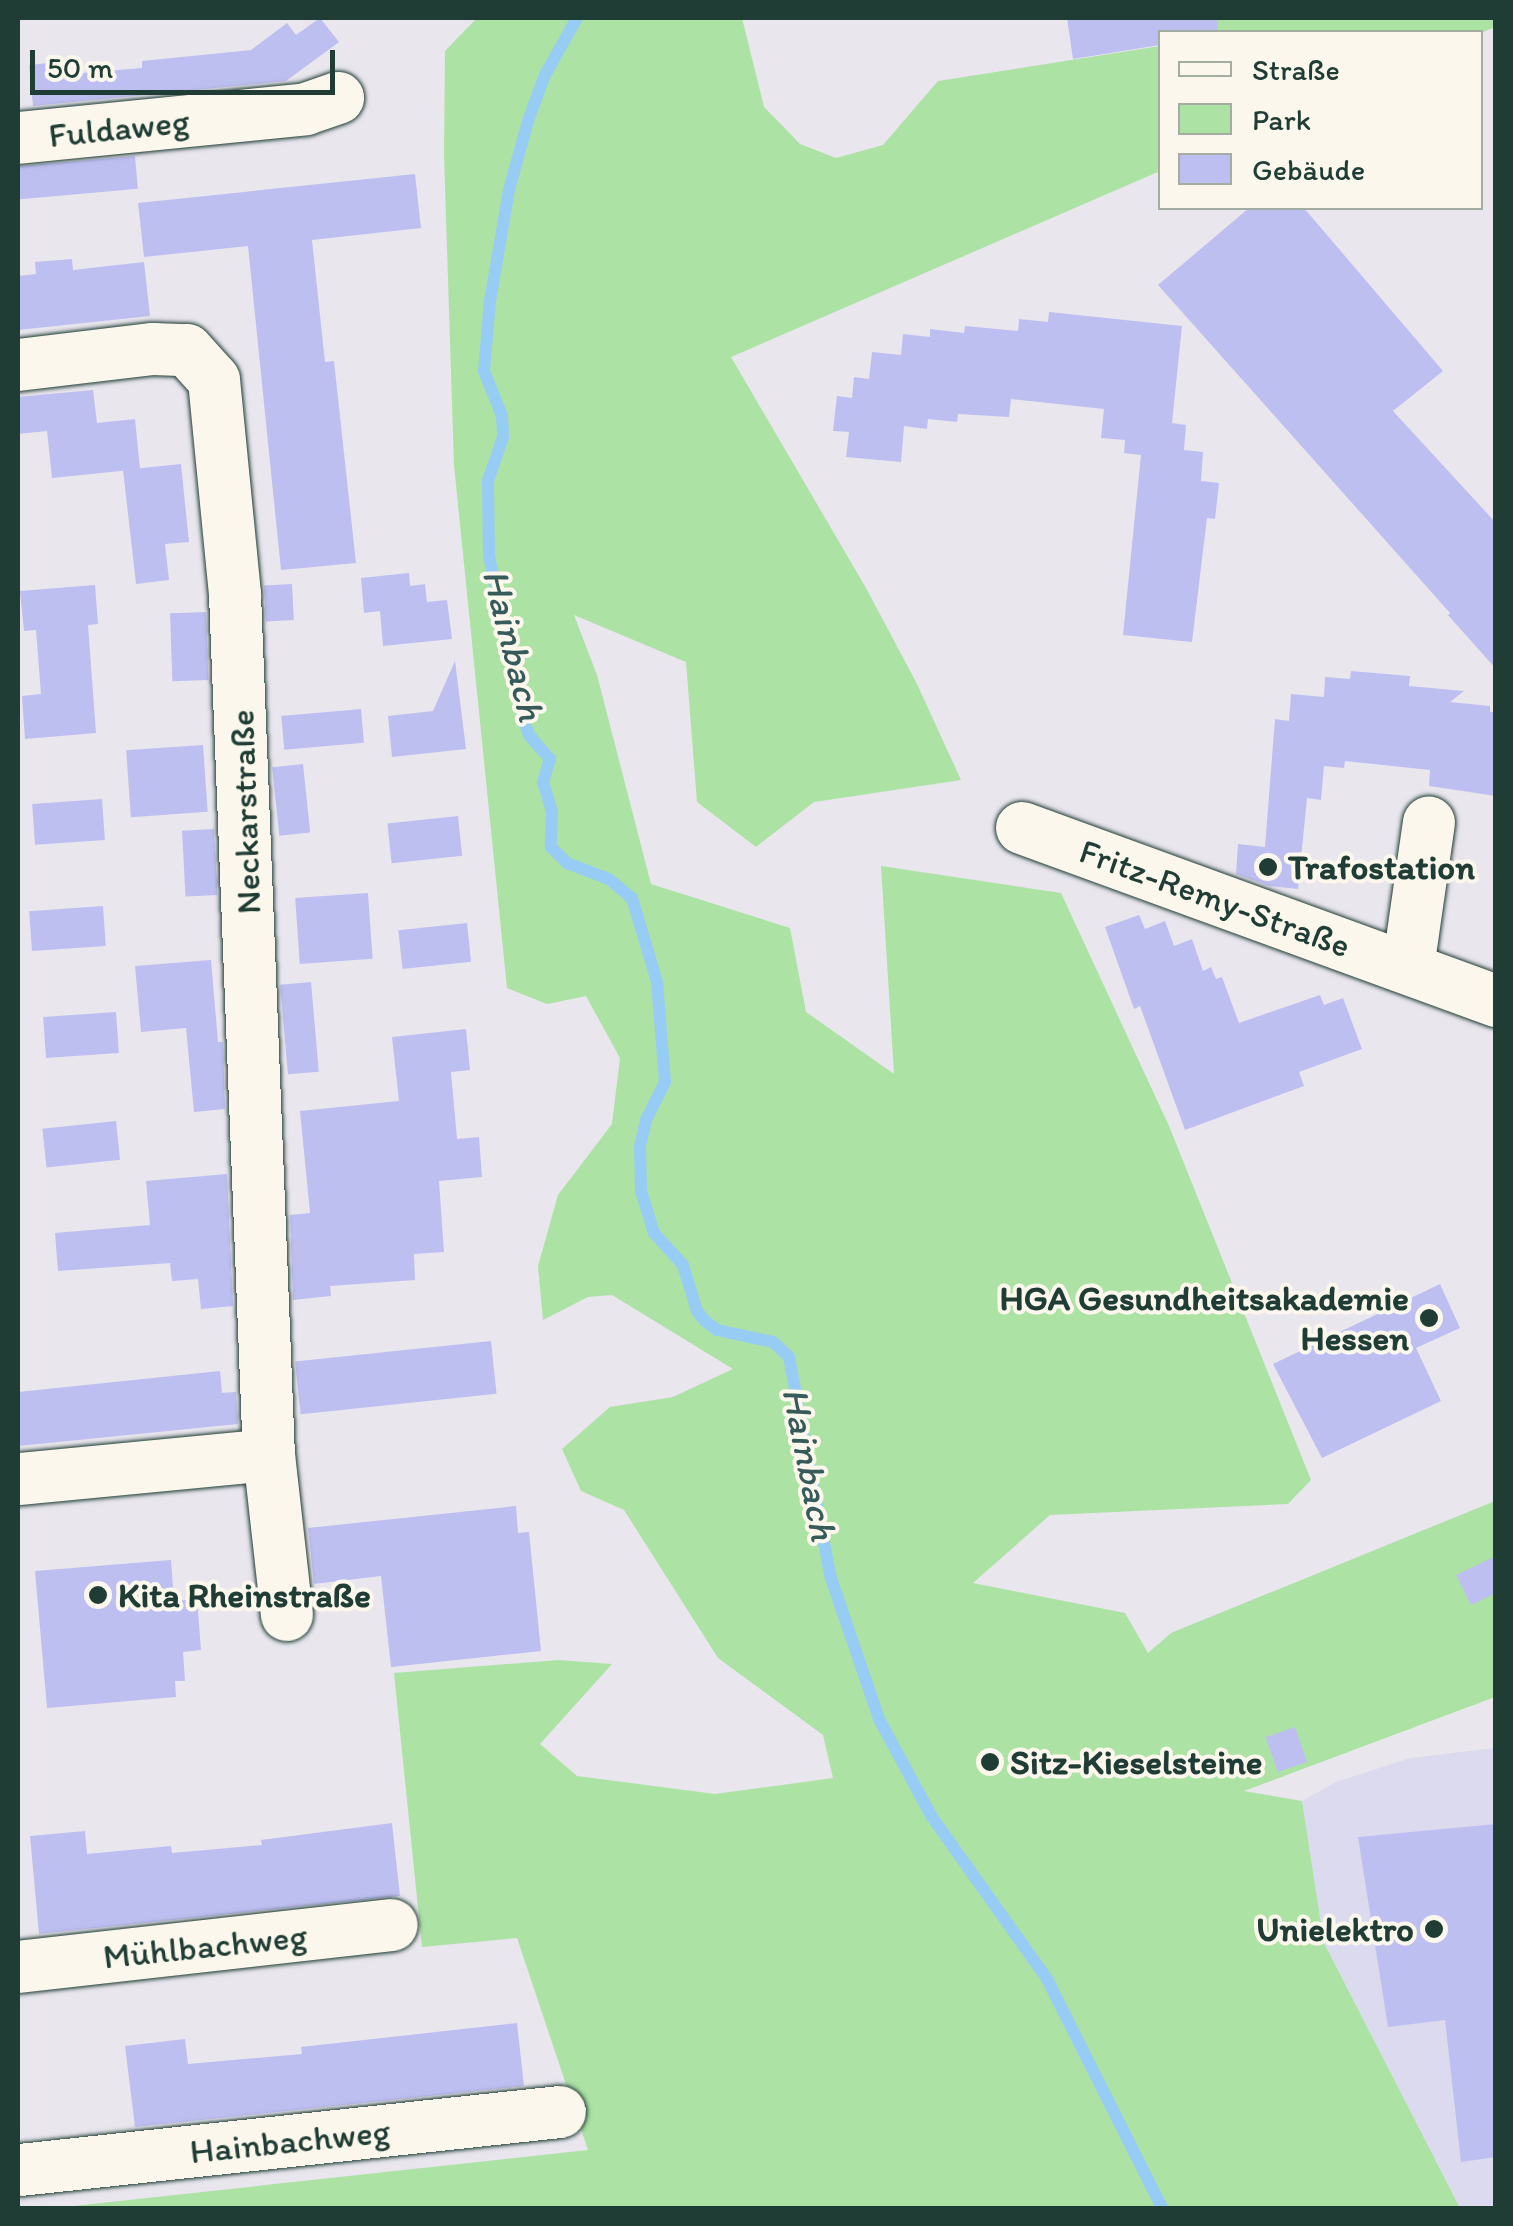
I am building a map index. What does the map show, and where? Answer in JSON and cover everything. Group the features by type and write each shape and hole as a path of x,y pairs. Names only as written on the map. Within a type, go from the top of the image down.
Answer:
{"street":[{"name":"Fuldaweg","path":"18,138 306,109 338,98"},
{"name":"Neckarstraße","path":"18,365 152,349 187,350 214,380 236,595 269,1454 287,1615"},
{"path":"1408,968 1429,823"},
{"name":"Fritz-Remy-Straße","path":"1022,828 1496,1001"},
{"path":"18,1479 269,1454"},
{"name":"Mühlbachweg","path":"18,1968 392,1926"},
{"name":"Hainbachweg","path":"20,2175 560,2112"}],"shaded area":[{"path":"1495,1748 1495,2208 1460,2208 1324,1943 1302,1801 1336,1782 1410,1758"}],"green space":[{"path":"477,18 742,18 764,107 800,144 836,158 883,145 938,81 1158,46 1158,172 731,357 866,588 917,684 961,780 814,802 756,847 697,802 686,662 574,615 597,675 651,884 790,928 806,1012 894,1074 881,866 1061,893 1169,1126 1311,1480 1288,1504 1050,1515 973,1583 1125,1613 1148,1653 1171,1633 1495,1501 1495,1697 1244,1791 1302,1801 1324,1943 1460,2208 55,2208 588,2150 517,1938 422,1947 394,1673 559,1660 612,1664 540,1744 577,1776 715,1794 833,1778 823,1735 718,1658 624,1510 581,1491 562,1449 610,1407 673,1397 733,1369 612,1295 588,1297 543,1320 538,1266 558,1195 612,1124 620,1058 586,996 547,1004 507,988 454,465 444,155 445,51"},
{"path":"1208,18 1495,18 1495,27 1483,32 1207,30"}],"building":[{"path":"320,18 339,42 286,81 33,106 29,65 68,61 70,74 142,68 142,61 251,50 287,23 296,35"},
{"path":"1067,18 1217,18 1218,30 1158,30 1158,45 1073,59"},
{"path":"135,156 138,189 20,199 18,166"},
{"path":"415,174 421,228 312,240 325,362 334,361 356,563 281,570 248,246 144,257 138,203"},
{"path":"1247,210 1306,210 1443,371 1393,411 1496,523 1496,669 1450,613 1158,285"},
{"path":"72,259 73,270 144,262 150,316 18,330 18,276 36,274 35,262"},
{"path":"1049,312 1182,326 1172,423 1186,425 1184,450 1203,452 1201,481 1219,483 1215,519 1207,518 1192,642 1123,635 1141,455 1124,453 1125,440 1101,438 1104,409 1011,399 1009,417 958,414 957,422 928,419 927,429 904,426 901,462 846,457 849,432 833,431 837,396 852,398 854,377 869,379 872,352 901,355 903,334 930,337 930,329 964,333 965,326 1018,331 1019,319 1048,322"},
{"path":"93,390 97,423 135,419 140,469 52,478 47,431 18,434 18,397"},
{"path":"181,464 189,542 165,544 169,580 136,584 123,470"},
{"path":"409,573 410,586 425,584 427,602 447,600 452,639 383,646 380,611 364,613 361,578"},
{"path":"292,584 294,620 266,621 264,585"},
{"path":"95,585 98,624 88,625 96,733 25,739 22,696 41,694 36,630 24,631 20,591"},
{"path":"206,612 208,680 172,681 170,613"},
{"path":"455,661 466,749 392,757 388,716 433,711"},
{"path":"1351,671 1410,676 1409,686 1464,691 1450,702 1490,706 1490,712 1496,712 1496,796 1429,786 1430,770 1345,761 1344,768 1324,766 1321,800 1307,798 1298,889 1269,886 1236,874 1238,844 1265,847 1275,719 1289,721 1291,694 1324,697 1325,677 1350,679"},
{"path":"361,709 364,743 284,750 281,716"},
{"path":"203,745 208,812 131,817 126,750"},
{"path":"303,764 310,833 279,836 272,767"},
{"path":"102,799 105,840 35,845 32,804"},
{"path":"458,816 462,856 392,863 387,823"},
{"path":"214,829 217,895 185,897 182,831"},
{"path":"368,893 373,959 300,964 295,898"},
{"path":"103,906 106,946 32,951 29,911"},
{"path":"1139,915 1145,929 1165,921 1174,946 1192,939 1203,971 1211,967 1216,979 1222,977 1239,1023 1320,995 1324,1005 1343,998 1362,1049 1299,1072 1304,1086 1185,1130 1140,1006 1134,1009 1105,927"},
{"path":"467,923 471,962 402,969 398,930"},
{"path":"211,960 218,1042 223,1042 225,1109 194,1112 186,1028 141,1032 135,966"},
{"path":"311,982 319,1072 288,1074 280,985"},
{"path":"116,1012 119,1053 46,1058 43,1017"},
{"path":"466,1029 470,1070 451,1072 457,1139 479,1137 482,1177 439,1181 444,1252 414,1254 415,1280 330,1286 331,1296 293,1300 290,1215 310,1213 300,1111 399,1101 392,1037"},
{"path":"116,1121 120,1160 46,1168 42,1129"},
{"path":"227,1174 233,1306 201,1309 198,1279 172,1281 170,1263 58,1271 55,1233 150,1225 146,1181"},
{"path":"1440,1284 1460,1328 1416,1348 1441,1401 1322,1458 1273,1364"},
{"path":"491,1341 497,1394 301,1414 295,1362"},
{"path":"220,1371 222,1393 236,1392 238,1424 18,1446 18,1392"},
{"path":"516,1506 518,1533 529,1532 541,1651 391,1667 381,1576 314,1584 308,1528"},
{"path":"1496,1556 1496,1593 1471,1605 1456,1575"},
{"path":"171,1560 174,1601 197,1599 201,1650 183,1652 185,1681 175,1681 176,1697 47,1708 35,1571"},
{"path":"1295,1727 1307,1762 1278,1772 1266,1737"},
{"path":"392,1823 400,1896 39,1934 30,1836 85,1831 87,1854 171,1846 172,1853 262,1845 261,1840"},
{"name":"Unielektro","path":"1496,1824 1496,2157 1461,2162 1445,2020 1388,2027 1358,1837"},
{"path":"517,2023 524,2086 135,2127 125,2046 185,2039 188,2064 302,2054 301,2047"}],"waterway":[{"name":"Hainbach","path":"577,18 545,75 528,121 509,190 490,301 484,371 502,416 503,437 488,481 489,556 523,718 529,735 550,759 543,782 552,811 551,847 567,863 609,879 632,898 657,982 665,1082 646,1120 640,1146 641,1191 654,1233 683,1265 697,1311 705,1321 717,1330 773,1342 789,1357 830,1575 879,1719 932,1817 1047,1979 1162,2208"}],"place":[{"name":"Trafostation","path":"1268,867"},
{"name":"HGA Gesundheitsakademie Hessen","path":"1429,1318"},
{"name":"Kita Rheinstraße","path":"98,1595"},
{"name":"Sitz-Kieselsteine","path":"990,1762"},
{"name":"Unielektro","path":"1434,1929"}]}
